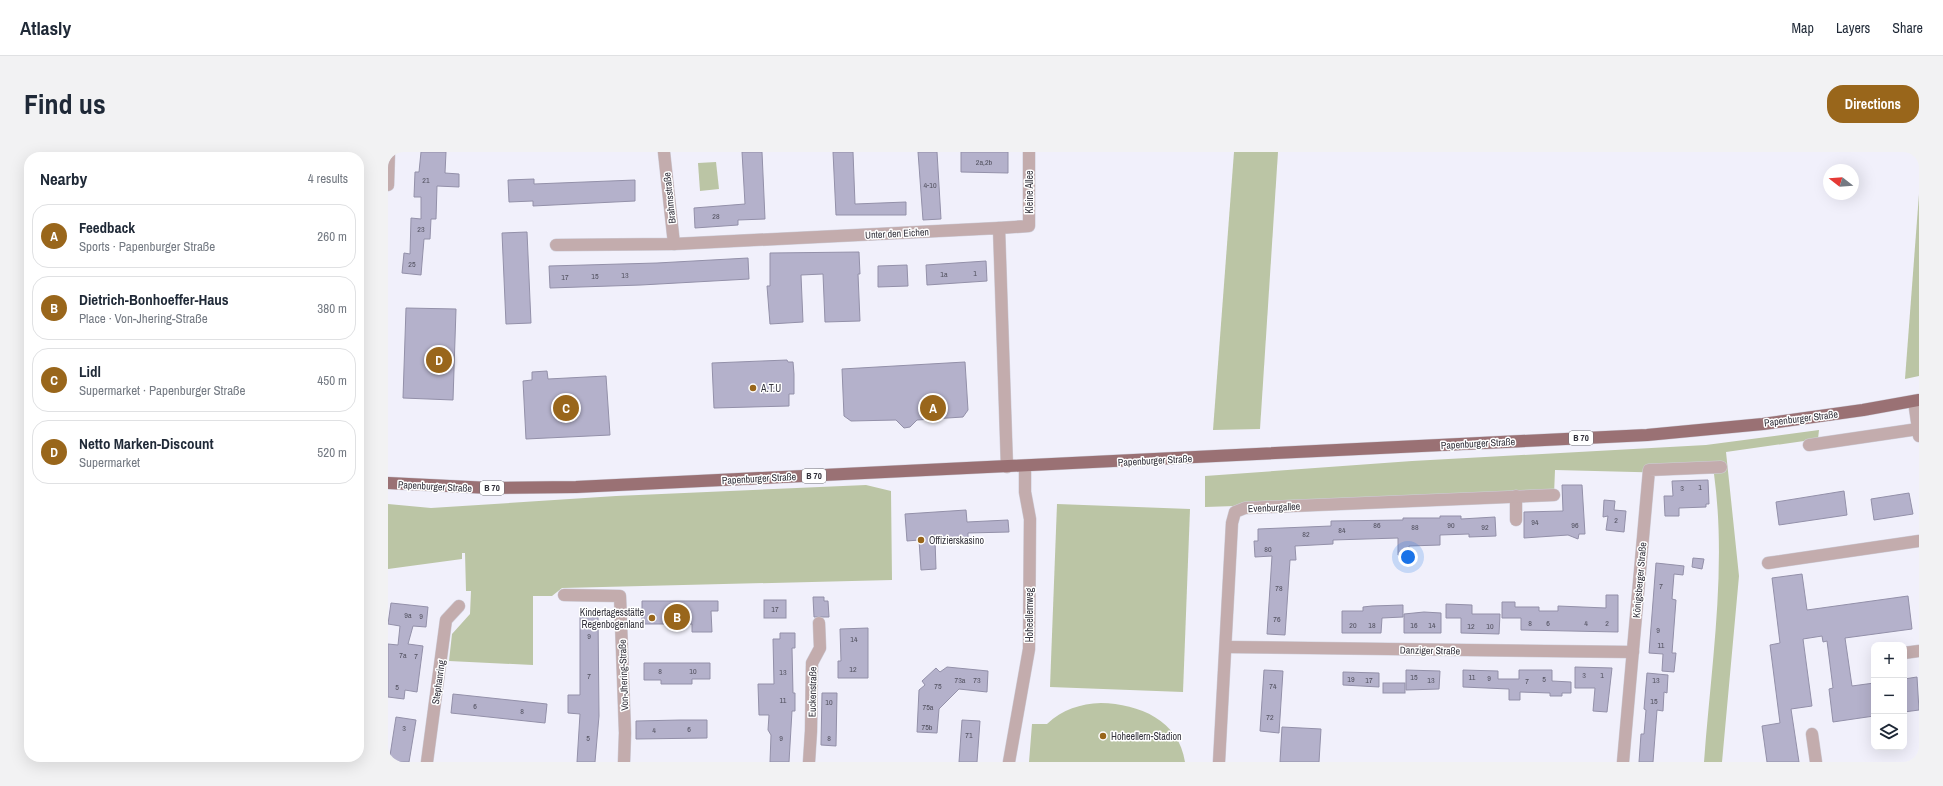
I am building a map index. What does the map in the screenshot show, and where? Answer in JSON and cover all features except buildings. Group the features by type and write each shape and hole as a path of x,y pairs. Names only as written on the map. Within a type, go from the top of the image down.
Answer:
{"main road":[{"name":"Papenburger Straße","path":"388,483 490,488 576,487 1647,435 1763,424 1863,410 1917,400"}],"street":[{"path":"388,186 389,152"},
{"name":"Brahmsstraße","path":"664,152 674,244"},
{"name":"Kleine Allee","path":"999,228 1029,226 1029,152"},
{"path":"999,228 1007,466"},
{"name":"Unter den Eichen","path":"556,245 674,244 999,228"},
{"path":"1809,445 1918,433 1917,400"},
{"name":"Hoheellernweg","path":"1009,762 1029,649 1030,519 1026,492 1025,466"},
{"name":"Königsberger Straße","path":"1623,762 1649,470 1721,467"},
{"name":"Evenburgallee","path":"1219,762 1232,517 1239,509 1554,495"},
{"path":"1516,496 1516,520"},
{"path":"1768,563 1919,541"},
{"name":"Von-Jhering-Straße","path":"564,595 620,596 625,733 624,762"},
{"name":"Stephanring","path":"427,762 446,620 458,606"},
{"name":"Euckenstraße","path":"809,762 812,663 820,648 819,623"},
{"name":"Danziger Straße","path":"1226,647 1633,652"},
{"path":"1907,653 1919,651"},
{"path":"1812,734 1816,762"}],"green space":[{"path":"1234,152 1278,152 1260,429 1213,430"},
{"path":"716,162 719,189 700,191 698,163"},
{"path":"1919,194 1919,376 1905,379"},
{"path":"1819,430 1818,439 1726,452 1739,576 1722,762 1704,762 1714,654 1718,582 1718,510 1714,474 1555,470 1554,495 1205,507 1205,476 1412,461 1706,445"},
{"path":"866,485 891,491 892,580 562,588 552,596 533,596 533,665 449,661 452,634 470,614 471,591 466,591 465,553 462,553 462,559 388,569 388,504 431,508 616,496"},
{"path":"1057,504 1190,509 1183,692 1050,687"},
{"name":"Hoheellern-Stadion","path":"1101,703 1129,707 1143,711 1155,717 1166,725 1175,735 1181,747 1185,762 1029,762 1032,724 1047,724 1072,708"}],"place":[{"name":"Netto Marken-Discount","path":"439,360"},
{"name":"A.T.U","path":"753,388"},
{"name":"Lidl","path":"566,408"},
{"name":"Feedback","path":"933,408"},
{"name":"Offizierskasino","path":"921,540"},
{"name":"Dietrich-Bonhoeffer-Haus","path":"677,617"},
{"name":"Kindertagesstätte Regenbogenland","path":"652,618"},
{"name":"Hoheellern-Stadion","path":"1103,736"}]}
